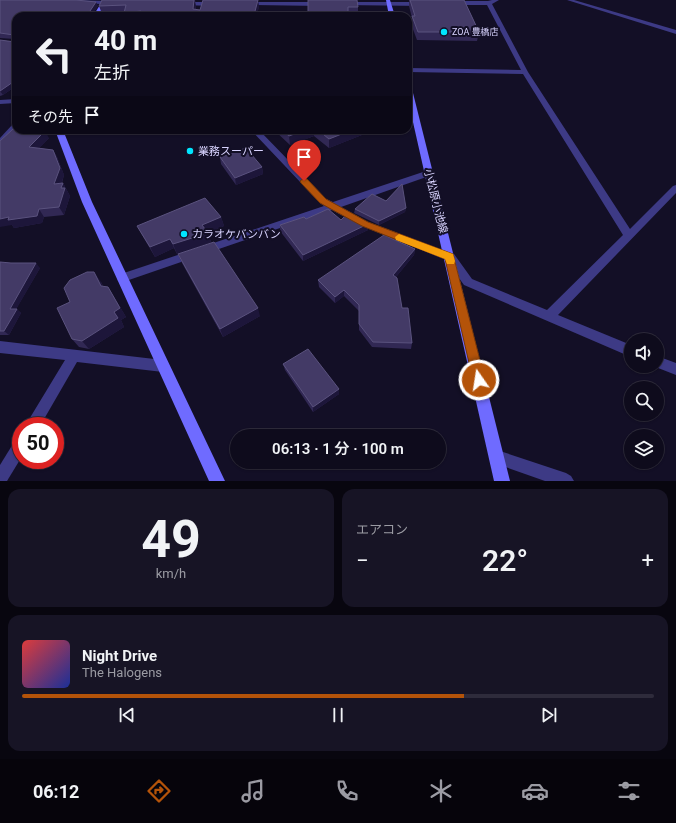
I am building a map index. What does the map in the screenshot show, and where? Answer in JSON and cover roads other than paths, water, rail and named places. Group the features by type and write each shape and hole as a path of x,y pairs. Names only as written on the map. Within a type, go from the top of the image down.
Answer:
{"main road":[{"path":"98,12 104,2"},
{"path":"388,2 391,12"},
{"name":"小松原小池線","path":"412,102 502,481"},
{"path":"61,134 87,202 217,481"}],"street":[{"path":"60,0 118,3"},
{"path":"450,4 489,3 497,0"},
{"path":"569,0 590,4 676,32"},
{"path":"341,4 388,2 428,4"},
{"path":"489,3 525,72 629,236"},
{"path":"178,4 223,4"},
{"path":"200,10 201,4"},
{"path":"238,4 326,4"},
{"path":"412,70 525,72"},
{"path":"0,102 12,101"},
{"path":"0,142 12,130"},
{"path":"259,134 323,201 365,224 450,257 468,282 624,348"},
{"path":"122,278 429,172"},
{"path":"549,316 676,188"},
{"path":"0,347 163,366"},
{"path":"37,417 74,356"},
{"path":"664,365 676,369"},
{"path":"497,457 566,481"},
{"path":"0,480 12,459"}],"place":[{"name":"ZOA 豊橋店","path":"444,32"},
{"name":"業務スーパー","path":"190,151"},
{"name":"カラオケバンバン","path":"184,234"}]}
